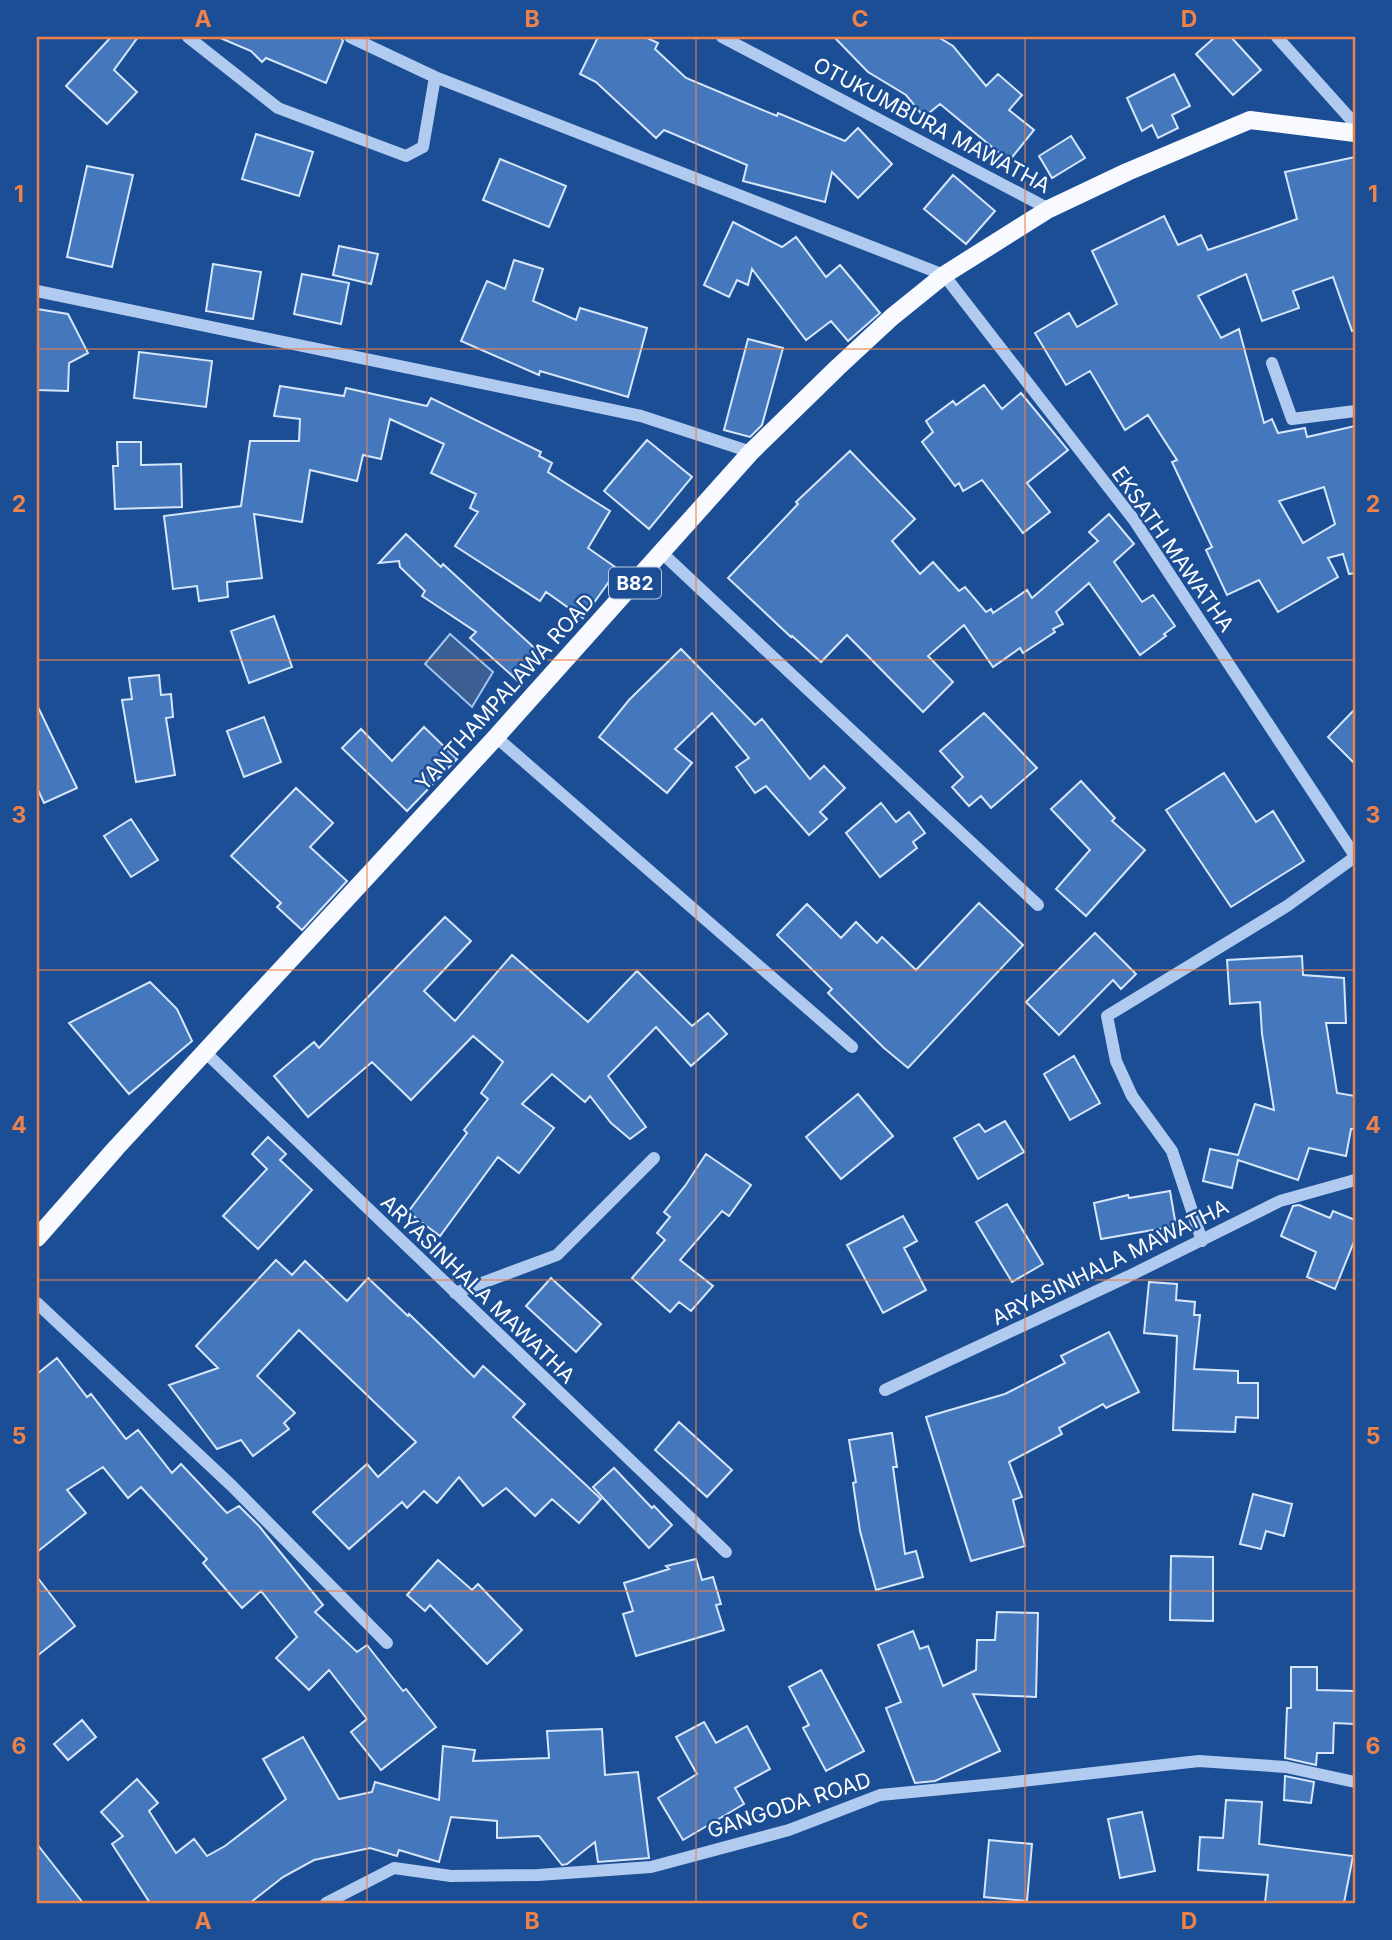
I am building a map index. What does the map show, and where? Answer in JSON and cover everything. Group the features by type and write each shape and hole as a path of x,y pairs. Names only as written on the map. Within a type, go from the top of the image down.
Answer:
{"main road":[{"name":"YANTHAMPALAWA ROAD","path":"37,1238 496,737 751,453 837,368 944,275 1049,209 1126,172 1250,120 1355,133"}],"street":[{"path":"188,37 278,108 406,156 423,147 435,77"},
{"path":"350,37 435,77 944,275"},
{"name":"OTUKUMBURA MAWATHA","path":"722,37 1049,209"},
{"path":"1277,37 1355,124"},
{"name":"EKSATH MAWATHA","path":"944,275 1134,520 1355,856 1287,905 1107,1016 1116,1061 1132,1096 1172,1151 1202,1241"},
{"path":"37,290 641,416 751,453"},
{"path":"1272,363 1292,419 1355,411"},
{"path":"662,553 1038,905"},
{"path":"496,737 852,1047"},
{"name":"ARYASINHALA MAWATHA","path":"205,1052 726,1552"},
{"path":"454,1293 556,1255 654,1158"},
{"name":"ARYASINHALA MAWATHA","path":"885,1390 1202,1241 1280,1201 1355,1181"},
{"path":"37,1303 232,1486 387,1643"},
{"name":"GANGODA ROAD","path":"326,1903 394,1868 450,1876 538,1875 650,1867 789,1830 880,1794 1199,1761 1286,1766 1355,1782"}],"water":[{"path":"450,634 493,672 472,707 425,664"}],"building":[{"path":"111,37 138,37 114,70 137,92 107,124 66,86"},
{"path":"218,37 341,37 343,41 326,83 266,58 262,62 251,51"},
{"path":"598,37 645,37 658,43 655,49 686,78 845,141 858,128 892,164 858,198 832,172 825,202 743,181 747,165 664,130 656,138 596,82 580,74"},
{"path":"834,37 938,37 953,46 986,86 998,74 1022,95 1009,110 1034,130 1009,161 940,104 924,117 906,95 868,72"},
{"path":"1215,37 1231,37 1261,70 1233,95 1196,54"},
{"path":"1174,74 1190,106 1172,115 1178,128 1158,138 1152,125 1142,131 1127,98"},
{"path":"256,134 313,152 299,196 242,179"},
{"path":"1071,136 1085,158 1052,178 1039,156"},
{"path":"1355,157 1355,330 1352,331 1333,277 1293,291 1299,308 1262,321 1246,274 1198,296 1221,338 1239,329 1264,423 1272,419 1278,433 1305,428 1307,437 1355,426 1355,573 1349,574 1343,554 1328,558 1338,577 1278,612 1259,580 1227,595 1206,550 1212,547 1172,462 1177,460 1148,415 1125,430 1090,371 1066,385 1035,333 1069,313 1077,327 1117,304 1092,251 1164,216 1178,245 1201,235 1208,250 1297,219 1285,172","holes":["1324,487 1335,524 1303,543 1279,501"]},
{"path":"500,159 566,186 549,227 483,200"},
{"path":"87,166 133,175 112,267 67,257"},
{"path":"953,175 995,211 966,244 924,209"},
{"path":"733,222 782,247 796,237 826,277 840,265 880,313 848,341 831,321 806,340 752,269 748,285 737,280 729,297 704,285"},
{"path":"339,246 378,254 371,284 333,275"},
{"path":"514,260 543,269 533,301 576,320 580,308 647,328 628,397 540,371 539,375 461,341 487,281 505,289"},
{"path":"213,264 261,272 253,319 206,311"},
{"path":"302,274 349,283 341,324 294,314"},
{"path":"37,309 68,314 88,353 69,363 68,391 37,390"},
{"path":"748,339 783,348 762,425 750,437 724,430"},
{"path":"139,352 212,361 206,407 134,398"},
{"path":"984,385 1002,409 1021,393 1068,450 1027,483 1050,512 1023,533 982,480 963,491 959,483 955,486 922,442 933,432 926,421 953,401 956,405"},
{"path":"280,386 344,396 346,388 427,406 431,398 541,452 539,456 552,463 548,472 610,511 588,548 618,569 583,618 546,592 540,601 455,546 478,512 470,508 476,494 431,473 444,444 390,419 381,459 363,455 357,481 310,470 302,522 254,514 262,578 227,582 228,597 199,601 197,586 173,589 164,516 241,506 250,441 299,441 300,419 274,416"},
{"path":"647,440 692,477 649,529 604,491"},
{"path":"117,442 141,442 141,465 181,464 182,507 115,509 113,466 118,466"},
{"path":"850,451 915,519 892,541 920,574 933,562 959,591 965,587 986,612 991,609 993,613 1027,590 1032,598 1098,541 1089,532 1109,514 1134,544 1114,562 1142,602 1153,595 1175,626 1140,655 1089,583 1056,612 1063,624 1053,629 1055,632 1023,653 1020,648 993,667 964,625 928,656 953,682 923,712 847,635 821,662 728,578 798,504 796,502"},
{"path":"406,534 441,567 443,564 541,654 517,680 470,638 476,632 422,596 425,591 400,567 399,561 379,563"},
{"path":"274,616 292,667 249,683 231,631"},
{"path":"681,649 755,725 762,719 810,779 824,766 845,788 820,812 827,819 809,835 766,786 755,793 736,767 749,758 712,713 675,749 692,763 667,793 599,737 629,700"},
{"path":"159,675 161,695 171,694 173,717 166,718 175,775 136,782 122,700 132,699 129,678"},
{"path":"37,705 77,788 44,803 37,788"},
{"path":"1355,709 1355,764 1328,737"},
{"path":"984,713 1037,768 991,808 981,796 969,806 952,787 963,777 940,751"},
{"path":"264,717 281,762 244,777 227,731"},
{"path":"424,727 457,759 407,811 342,748 361,729 392,761"},
{"path":"1224,773 1256,822 1273,811 1304,861 1231,907 1166,810"},
{"path":"1081,781 1115,818 1112,821 1145,850 1086,916 1056,889 1090,850 1051,809"},
{"path":"296,788 333,823 310,847 347,881 302,930 277,907 281,903 231,856"},
{"path":"881,803 896,822 909,812 925,833 913,842 917,848 880,877 846,833"},
{"path":"131,819 158,860 131,877 104,836"},
{"path":"979,903 1023,945 908,1068 828,993 832,989 777,935 807,904 841,938 856,922 877,943 882,937 916,970"},
{"path":"445,917 471,941 424,991 455,1021 512,955 588,1022 637,971 692,1026 708,1013 727,1034 691,1066 656,1027 608,1076 646,1127 630,1139 611,1123 590,1096 585,1102 552,1074 522,1104 554,1128 519,1173 498,1157 440,1236 408,1212 467,1133 464,1130 488,1099 481,1093 503,1062 473,1036 411,1100 372,1062 308,1117 274,1076 314,1042 319,1048"},
{"path":"1095,933 1136,974 1121,989 1113,980 1059,1035 1026,1002"},
{"path":"1302,956 1303,975 1344,978 1346,1023 1326,1023 1337,1093 1355,1096 1355,1129 1351,1129 1346,1156 1309,1148 1298,1180 1238,1160 1232,1188 1203,1181 1210,1149 1238,1155 1255,1104 1274,1110 1262,1034 1260,1002 1230,1004 1227,960"},
{"path":"150,982 177,1009 192,1041 129,1094 69,1023"},
{"path":"1074,1056 1100,1103 1070,1120 1044,1074"},
{"path":"858,1094 893,1136 841,1179 806,1137"},
{"path":"1005,1121 1024,1152 978,1179 954,1138 979,1124 985,1132"},
{"path":"268,1137 286,1154 280,1160 312,1190 258,1249 223,1216 267,1169 252,1154"},
{"path":"706,1154 751,1185 729,1216 722,1211 680,1260 713,1286 691,1311 679,1302 670,1312 632,1278 665,1240 657,1233 670,1217 664,1212"},
{"path":"1170,1191 1176,1226 1101,1239 1094,1203 1128,1195 1129,1198"},
{"path":"1007,1204 1043,1264 1012,1282 976,1222"},
{"path":"1299,1205 1330,1218 1333,1211 1355,1220 1355,1239 1335,1289 1307,1277 1316,1252 1281,1236 1293,1206"},
{"path":"903,1216 917,1241 904,1248 926,1290 883,1313 847,1245"},
{"path":"276,1260 292,1275 305,1261 347,1301 368,1278 474,1377 483,1366 525,1404 513,1417 601,1499 579,1523 552,1499 535,1516 506,1488 483,1506 459,1477 437,1503 424,1491 407,1508 402,1502 349,1549 313,1512 367,1464 378,1477 416,1442 299,1330 257,1376 295,1413 284,1423 289,1429 253,1456 241,1440 217,1449 169,1385 218,1368 196,1346"},
{"path":"551,1278 601,1324 576,1352 526,1306"},
{"path":"1149,1282 1177,1284 1176,1300 1195,1302 1194,1315 1200,1315 1194,1369 1238,1371 1238,1383 1258,1383 1258,1418 1236,1417 1235,1432 1173,1430 1177,1336 1144,1333"},
{"path":"1109,1332 1139,1392 1106,1408 1103,1404 1059,1428 1062,1434 1009,1462 1022,1497 1013,1500 1025,1546 971,1561 926,1417 1005,1394 1065,1363 1061,1356"},
{"path":"57,1358 87,1397 91,1394 126,1439 138,1430 172,1473 181,1464 227,1513 239,1506 259,1526 323,1605 315,1612 357,1652 367,1645 436,1727 381,1770 351,1732 367,1719 329,1670 309,1690 276,1658 297,1637 261,1591 242,1608 203,1563 207,1559 141,1487 128,1498 103,1467 67,1490 86,1513 37,1552 37,1374"},
{"path":"679,1422 732,1470 707,1497 655,1450"},
{"path":"892,1433 897,1467 893,1467 905,1554 916,1551 923,1577 876,1590 860,1531 849,1440"},
{"path":"614,1468 672,1525 649,1548 593,1487"},
{"path":"1253,1494 1292,1504 1284,1536 1266,1531 1261,1549 1240,1544"},
{"path":"1171,1556 1213,1557 1213,1621 1170,1620"},
{"path":"696,1559 702,1580 713,1577 721,1604 716,1605 724,1630 636,1656 623,1614 633,1611 624,1583 669,1569 666,1566"},
{"path":"438,1560 472,1590 478,1584 522,1630 487,1664 430,1605 425,1611 407,1595"},
{"path":"37,1577 75,1626 37,1656"},
{"path":"997,1612 1038,1613 1036,1697 973,1694 1000,1751 935,1781 915,1783 886,1708 901,1702 878,1645 913,1631 920,1649 928,1646 943,1686 976,1670 977,1640 995,1640"},
{"path":"1291,1667 1317,1667 1317,1690 1355,1691 1355,1724 1334,1723 1333,1753 1317,1753 1316,1765 1285,1758 1287,1708 1291,1708"},
{"path":"821,1670 864,1751 826,1771 803,1728 809,1725 789,1687"},
{"path":"82,1720 96,1737 68,1760 54,1744"},
{"path":"704,1722 716,1743 747,1726 770,1769 735,1788 744,1804 683,1840 658,1798 697,1774 676,1737"},
{"path":"602,1729 605,1775 638,1772 649,1858 598,1862 595,1842 562,1865 539,1836 497,1838 497,1821 451,1817 439,1862 399,1850 397,1856 370,1848 314,1860 283,1877 250,1903 150,1903 112,1844 123,1836 101,1812 137,1779 158,1803 149,1811 176,1853 194,1839 207,1856 225,1846 286,1799 263,1759 303,1737 339,1799 372,1792 375,1782 439,1800 443,1746 475,1750 473,1761 549,1758 547,1731"},
{"path":"1285,1776 1314,1782 1311,1803 1284,1800"},
{"path":"1226,1800 1262,1802 1259,1844 1353,1856 1344,1903 1265,1903 1268,1875 1198,1870 1200,1837 1223,1838"},
{"path":"1142,1812 1155,1871 1120,1878 1108,1819"},
{"path":"989,1840 1032,1844 1027,1901 984,1897"},
{"path":"37,1844 83,1903 37,1903"}]}
